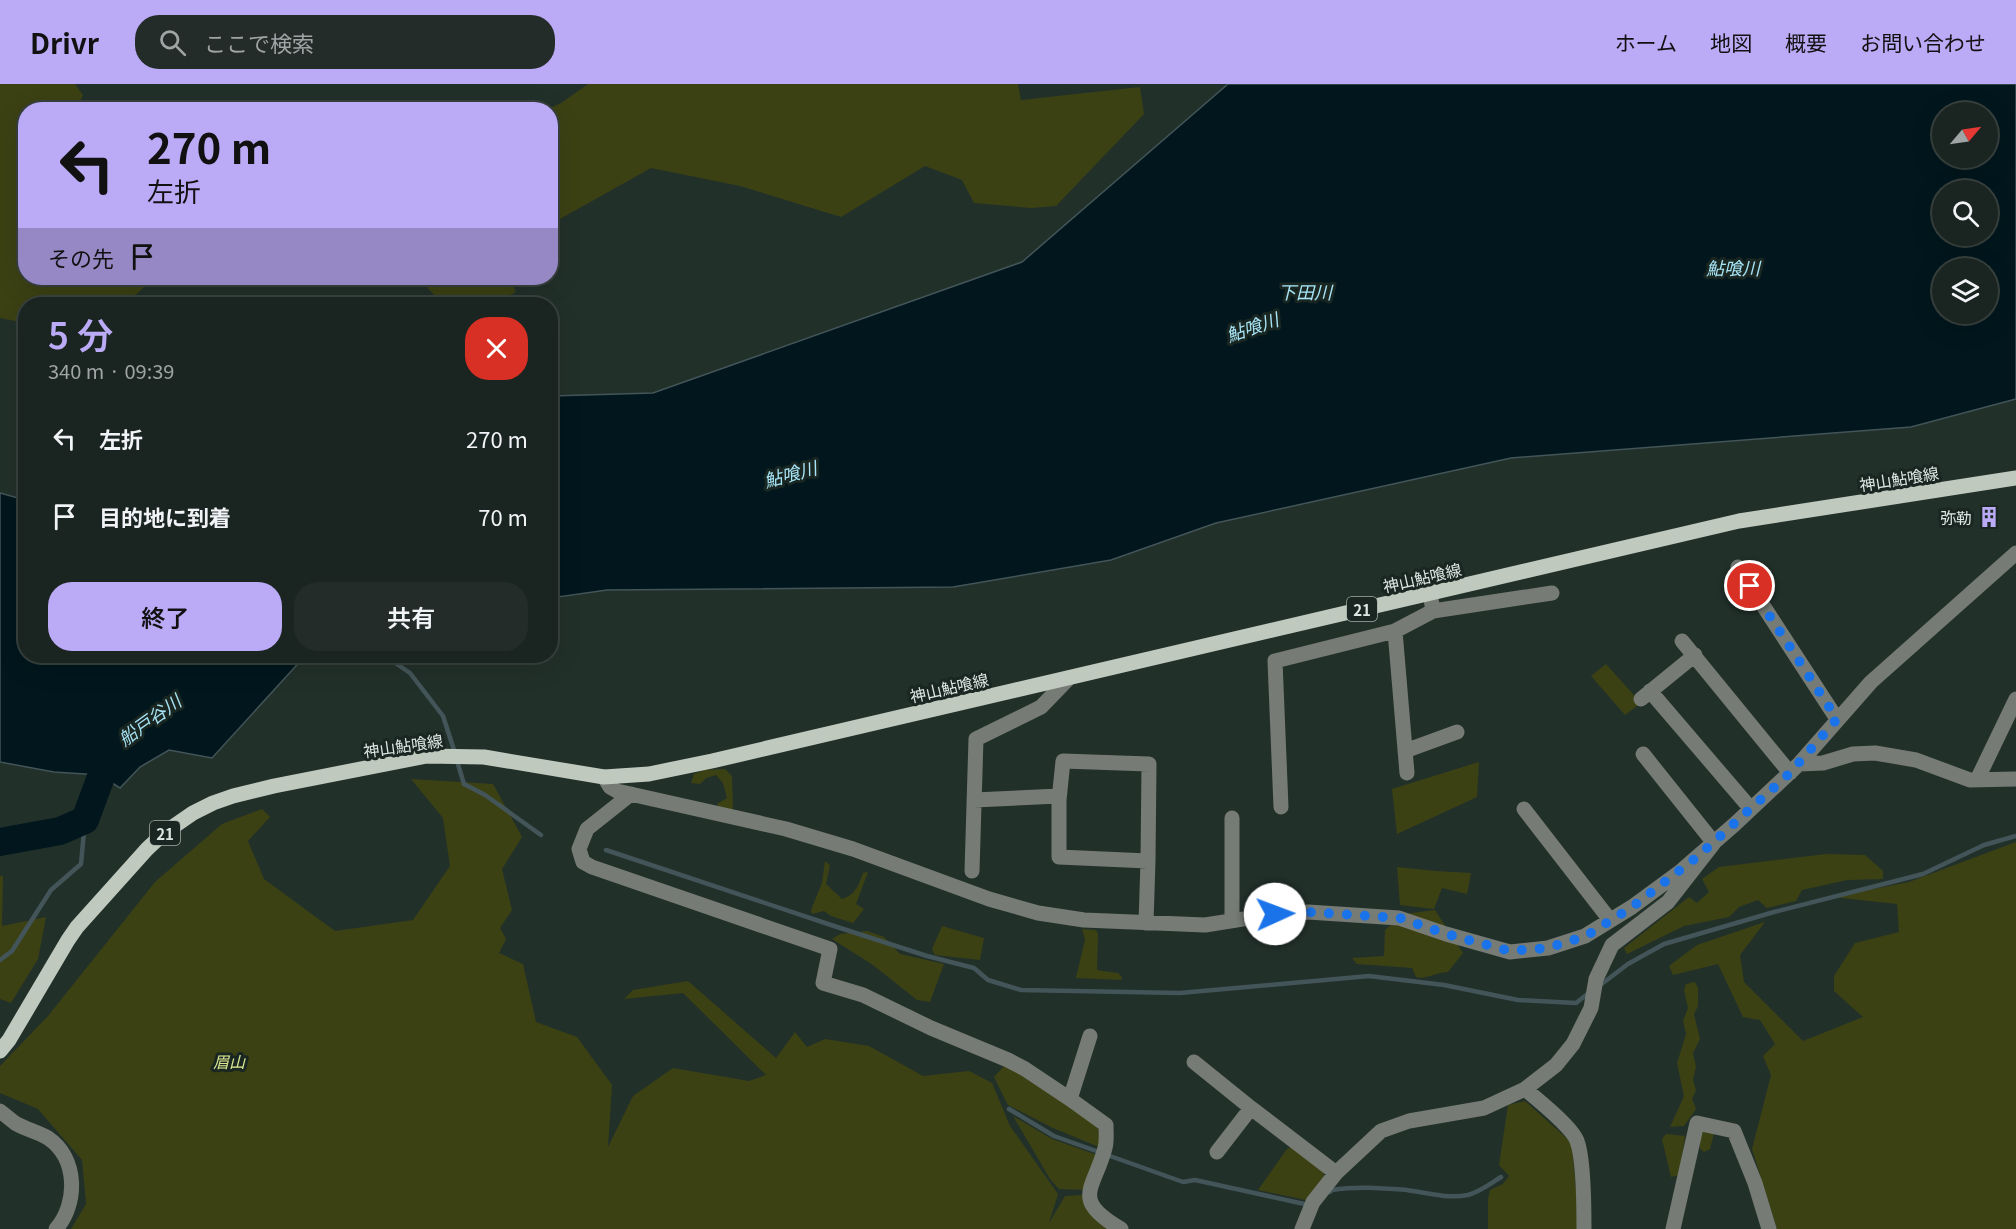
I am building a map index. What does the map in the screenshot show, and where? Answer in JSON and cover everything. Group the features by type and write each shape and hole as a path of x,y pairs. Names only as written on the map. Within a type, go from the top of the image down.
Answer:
{"main road":[{"name":"神山鮎喰線","path":"0,1051 9,1040 72,933 147,849 193,813 233,796 427,756 484,757 604,777 649,774 1739,521 2016,478"}],"street":[{"path":"604,777 610,787 617,791 786,829 853,849 989,899 1038,913 1084,920 1205,925 1275,914 1308,912 1400,918 1446,934 1510,951 1548,948 1586,936 1681,871 1795,768 1871,682 2016,553"},
{"path":"1738,567 1837,719"},
{"path":"1430,593 1432,611"},
{"path":"1281,807 1275,661 1395,631 1432,611 1552,593"},
{"path":"1395,631 1407,773"},
{"path":"1682,641 1795,768"},
{"path":"1695,655 1646,695 1751,809"},
{"path":"972,871 976,739 1041,707 1070,678"},
{"path":"1977,780 2016,699"},
{"path":"1405,751 1457,732"},
{"path":"1795,768 1853,754 1875,753 1916,760 1970,780 2016,778"},
{"path":"1642,754 1714,843"},
{"path":"1146,923 1148,861 1149,764 1063,761 1059,796 1059,857 1148,861"},
{"path":"631,794 587,829 579,849 583,862 830,949 823,983 863,995 931,1028 1008,1060 1070,1099 1106,1125 1105,1148 1090,1186 1089,1196 1094,1207 1104,1219 1121,1229"},
{"path":"974,800 1059,796"},
{"path":"1524,809 1610,920"},
{"path":"1232,818 1232,920"},
{"path":"1302,1229 1313,1202 1336,1173 1381,1131 1409,1121 1484,1108 1525,1089 1556,1065 1573,1044 1591,1008 1596,978 1612,945 1668,902 1714,843"},
{"path":"1070,1099 1090,1036"},
{"path":"1194,1062 1336,1173"},
{"path":"1525,1089 1570,1131 1577,1141 1581,1162 1584,1229"},
{"path":"1217,1152 1251,1108"},
{"path":"0,1111 15,1123 47,1138 65,1157 70,1168 71,1193 69,1206 56,1229"},
{"path":"1673,1229 1697,1123 1734,1131 1755,1183 1767,1228"}],"green space":[{"path":"0,84 75,84 83,95 80,102 18,102 18,285 146,285 131,297 18,297 18,322 0,318"},
{"path":"588,84 1018,84 1021,100 1140,87 1144,114 1056,206 1031,208 974,203 962,180 925,166 841,217 740,186 651,168 558,220 558,104"},
{"path":"425,285 513,285 516,292 506,297 436,297"},
{"path":"1606,664 1641,703 1625,715 1591,676"},
{"path":"1479,762 1477,797 1397,834 1392,789"},
{"path":"725,769 732,776 733,810 719,808 717,804 727,798 723,783 716,775 706,778 700,784 691,783 694,774 704,770"},
{"name":"眉山","path":"411,779 493,784 522,837 502,869 512,910 500,928 506,939 499,953 523,964 536,1022 577,1037 612,1085 608,1147 633,1096 673,1068 749,1081 766,1075 683,993 624,999 633,990 688,981 776,1058 795,1032 807,1047 825,1039 869,1046 923,1076 969,1071 992,1083 1010,1126 1058,1194 1049,1223 1065,1196 1082,1195 1096,1214 1114,1229 71,1229 86,1204 82,1160 38,1109 0,1093 0,1066 48,1016 155,882 222,824 262,809 270,817 248,841 264,879 335,931 413,920 450,866 443,818"},
{"path":"2016,842 2016,1229 1777,1229 1752,1149 1771,1075 1763,1056 1775,1044 1760,1020 1743,1017 1718,964 1673,975 1669,966 1697,945 1765,922 1740,955 1744,982 1803,1041 1863,1017 1834,991 1834,976 1855,943 1899,932 1897,904 1833,897 1909,882"},
{"path":"1826,854 1865,855 1883,871 1883,879 1847,880 1802,890 1796,901 1767,908 1758,900 1739,907 1729,917 1684,926 1627,954 1624,948 1689,897 1697,903 1709,892 1702,879 1719,867"},
{"path":"825,861 830,865 826,884 842,899 853,892 863,873 868,872 856,904 864,909 853,923 831,916 824,911 812,914 811,910 822,883"},
{"path":"1397,867 1471,873 1467,894 1442,888 1434,909 1400,905"},
{"path":"0,876 3,876 2,926 46,917 38,959 11,1003 0,999"},
{"path":"1435,910 1463,953 1448,972 1420,978 1416,977 1412,968 1357,964 1352,958 1384,956 1385,930 1404,914"},
{"path":"942,926 984,938 980,960 935,955 932,949"},
{"path":"1082,929 1096,930 1098,934 1097,970 1118,973 1122,977 1121,980 1076,978 1085,939"},
{"path":"867,931 884,937 900,954 944,964 930,1002 917,1000 873,965 832,939 840,934"},
{"path":"1695,982 1698,988 1698,1006 1694,1014 1700,1039 1693,1053 1696,1067 1693,1080 1696,1090 1692,1099 1696,1109 1684,1126 1670,1127 1684,1096 1677,1063 1686,1034 1683,1021 1688,1008 1684,990 1686,984"},
{"path":"1005,1065 1090,1120 1100,1131 1099,1147 1053,1128 1008,1105 994,1077"},
{"path":"1525,1101 1572,1143 1577,1229 1488,1229 1490,1190 1503,1184 1509,1176 1499,1165 1508,1105"},
{"path":"1013,1116 1052,1139 1097,1155 1085,1190 1059,1189 1050,1179"},
{"path":"1705,1130 1714,1133 1710,1149 1704,1152 1700,1149 1700,1132"},
{"path":"1666,1134 1685,1136 1679,1175 1671,1177 1662,1139"},
{"path":"1293,1146 1323,1170 1324,1176 1306,1200 1258,1190 1287,1149"}],"water":[{"name":"下田川","path":"1228,84 2016,84 2016,399 1911,427 1511,458 1216,523 1111,560 953,587 607,590 558,597 558,396 653,393 1022,262"},
{"path":"0,493 18,498 18,663 299,663 212,758 169,750 140,767 120,788 100,775 54,772 0,762"}],"waterway":[{"path":"395,663 410,673 443,716 455,753"},
{"name":"船戸谷川","path":"0,842 60,831 85,820 115,739"},
{"path":"457,761 464,784 485,795 541,835"},
{"path":"0,960 12,951 51,890 81,864 85,820"},
{"path":"1599,986 1628,964 1664,944 1774,912 1923,874 1984,845 2016,836"},
{"path":"606,850 927,956 974,968 988,980 1021,990 1180,993 1369,976 1444,985 1518,1000 1576,1003 1590,992"},
{"path":"1009,1109 1054,1136 1183,1182 1195,1180 1309,1205"},
{"path":"1330,1192 1341,1189 1369,1188 1460,1196 1477,1192 1501,1177"}],"place":[{"name":"弥勒","path":"1989,517"}],"route":[{"path":"1275,914 1308,912 1400,918 1446,934 1510,951 1548,948 1586,936 1632,907 1681,871 1735,824 1799,764 1837,719 1750,586"}],"water label":[{"name":"鮎喰川","path":"1733,267"},
{"name":"鮎喰川","path":"1252,326"},
{"name":"鮎喰川","path":"790,473"}]}
